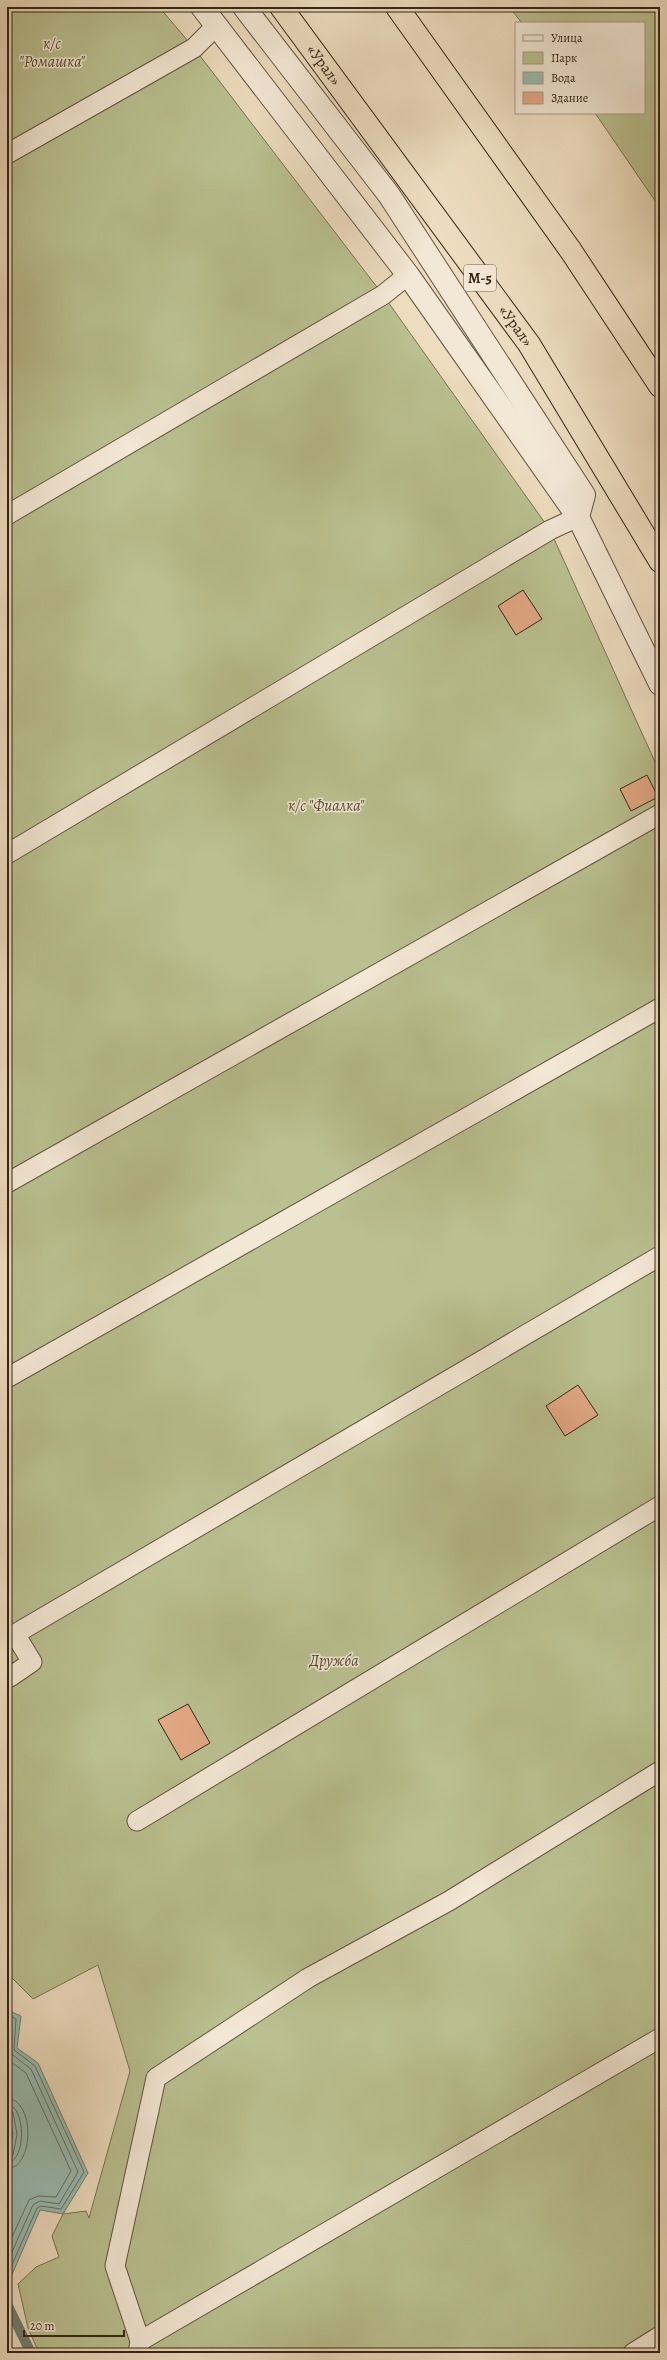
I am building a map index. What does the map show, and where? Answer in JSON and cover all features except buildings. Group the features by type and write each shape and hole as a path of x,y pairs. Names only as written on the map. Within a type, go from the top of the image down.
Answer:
{"highway":[{"name":"«Урал»","path":"281,7 529,344 660,561"},
{"path":"398,7 571,251 660,386"}],"street":[{"path":"202,7 408,275 578,516 660,684"},
{"path":"244,7 393,202 584,495 578,516"}],"lane":[{"path":"7,154 194,48 216,26"},
{"path":"7,514 383,295 408,275"},
{"path":"7,854 550,530 578,516"},
{"path":"7,1183 660,814"},
{"path":"7,1378 660,1008"},
{"path":"10,1676 32,1662 15,1634 660,1256"},
{"path":"137,1821 660,1506"},
{"path":"660,1771 449,1901 308,1978 156,2078 115,2266 139,2347 660,2038"},
{"path":"633,2353 660,2336"}],"green space":[{"path":"7,7 159,7 194,48 383,295 550,530 660,773 660,2353 39,2353 28,2328 18,2284 36,2267 59,2257 52,2236 63,2214 86,2211 89,2218 130,2071 98,1965 33,1999 7,1973"},
{"path":"509,7 660,7 660,208 596,114 645,114 645,22 521,22"},
{"path":"7,2104 13,2134 9,2154 7,2154"}],"water":[{"path":"7,2010 21,2016 17,2048 38,2063 88,2173 63,2214 40,2210 7,2286 7,2154 9,2154 13,2134 7,2104"}],"waterway":[{"path":"7,2304 31,2353"}],"park label":[{"name":"к/с \"Ромашка\"","path":"52,53"},
{"name":"к/с \"Фиалка\"","path":"326,806"},
{"name":"Дружба","path":"334,1661"}]}
